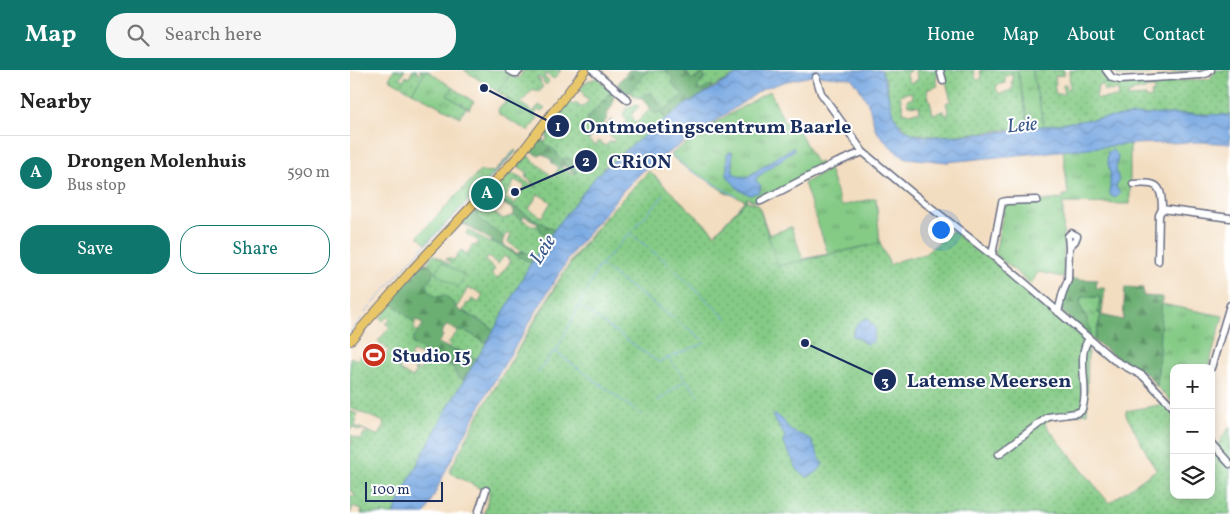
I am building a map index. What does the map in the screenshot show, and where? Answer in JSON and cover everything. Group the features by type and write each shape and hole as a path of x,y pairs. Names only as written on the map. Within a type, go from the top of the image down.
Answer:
{"main road":[{"path":"350,341 411,271 522,152 585,70"}],"street":[{"path":"508,70 514,74 520,70"},
{"path":"593,70 628,100"},
{"path":"940,70 943,82"},
{"path":"1106,70 1112,78 1120,80 1201,75 1211,70"},
{"path":"816,77 821,93 863,152 992,255 1114,360 1143,376 1170,404"},
{"path":"761,201 833,164 863,152"},
{"path":"1133,184 1148,183 1159,189 1162,194 1158,261"},
{"path":"992,255 1002,202 1037,200"},
{"path":"1162,209 1230,218"},
{"path":"1058,312 1068,280 1069,247"},
{"path":"1212,364 1230,305"},
{"path":"999,454 1048,417 1081,411 1084,402 1084,348 1089,339"},
{"path":"1215,447 1230,464"},
{"path":"478,514 486,490"}],"green space":[{"path":"394,70 405,70 400,78 404,80 406,76 409,78 413,70 417,70 416,72 420,74 421,71 419,70 427,70 412,92 389,79"},
{"path":"427,70 453,88 447,95 466,108 460,117 412,92"},
{"path":"464,70 504,70 511,74 498,92"},
{"path":"524,70 544,70 547,73 549,70 561,70 554,79 546,74 544,77 549,81 546,85 543,82 544,80 538,77 537,79 541,81 540,83 543,86 539,92 533,89 521,103 533,112 539,105 545,109 542,112 538,110 534,116 498,92 511,74 518,79"},
{"path":"629,70 649,70 629,93 626,93 617,85"},
{"path":"649,70 664,70 673,78 671,82 683,95 665,110 651,93 637,98 630,92"},
{"path":"664,70 682,70 695,79 703,73 705,78 701,81 713,87 666,119 660,112 656,114 640,97 649,93 683,95 671,82 673,78"},
{"path":"682,70 711,70 713,72 714,70 745,70 713,87 711,85 701,91 697,88 705,78 703,73 691,80 688,73"},
{"path":"881,70 912,70 906,73 910,83 918,80 915,70 938,70 936,81 938,86 927,90 933,114 944,111 945,115 949,114 946,103 951,101 943,70 974,70 975,77 979,81 981,77 980,70 1017,70 1029,127 959,135 933,136 911,133 896,120 891,110 886,80","holes":["1012,74 1013,80 1011,83 1013,86 1011,90 1000,94 996,89 997,85 1005,83 1005,76","911,92 913,98 907,100 908,105 920,106 919,112 904,113 900,95"]},
{"path":"1017,70 1032,70 1044,126 1029,127"},
{"path":"1032,70 1064,70 1064,75 1055,76 1056,84 1054,85 1056,94 1064,94 1063,85 1066,84 1067,89 1070,89 1069,70 1102,70 1109,81 1122,85 1210,79 1216,70 1230,70 1230,115 1183,114 1137,116 1044,126","holes":["1098,85 1103,85 1104,91 1118,90 1119,97 1096,99","1146,88 1154,88 1154,92 1151,93 1152,98 1146,99 1146,96 1128,97 1128,93 1145,90"]},
{"path":"1112,70 1203,70 1119,76"},
{"path":"597,78 611,91 587,119 591,133 586,138 595,146 599,141 605,146 615,140 607,133 610,129 606,126 612,119 611,125 619,129 627,121 623,116 626,108 635,105 639,106 631,115 636,123 651,108 656,114 659,112 666,119 605,166 554,230 491,194 511,173 537,186 525,177 528,173 518,166 527,155 553,177 559,168 551,162 553,161 573,175 577,172 573,167 572,160 567,158 561,159 557,152 544,143 547,135 558,121 556,119 569,102 573,105 576,103 582,108 589,100 580,89 587,81","holes":["515,180 525,186 515,204 505,198","538,194 551,202 542,217 529,209"]},
{"path":"453,88 474,102 469,109 447,95"},
{"path":"611,91 614,100 607,119 588,141 586,138 591,133 587,119"},
{"path":"770,91 785,123 793,120 816,163 820,161 822,167 762,199 754,201 747,198 746,201 758,204 769,235 791,227 803,259 828,254 804,183 829,169 841,206 876,198 880,243 848,250 601,514 484,514 490,493 484,491 477,418 576,254 608,214 649,171 715,234 745,200 723,191 703,177 687,169 670,155 718,121"},
{"path":"507,97 538,118 528,131 499,114 498,110 501,105 505,105 504,102"},
{"path":"556,119 558,121 547,135 544,133"},
{"path":"544,134 541,139 557,152 561,159 567,158 572,160 573,167 577,172 574,173 563,165 561,167 543,154 539,156 529,151"},
{"path":"1130,144 1130,204 1063,203 1064,277 1038,272 1031,284 997,256 995,253 1005,204 1063,199 1063,195 1068,195 1063,150"},
{"path":"515,150 516,152 426,244 418,236 480,171 494,172"},
{"path":"649,171 715,234 746,201 758,204 778,266 880,243 890,265 900,260 925,254 955,229 1088,340 1087,413 1053,418 1044,423 1109,503 1156,470 1126,415 1126,411 1164,404 1166,402 1170,405 1170,499 1215,499 1215,446 1230,426 1230,514 484,514 490,493 449,472 477,418 565,271 608,214"},
{"path":"491,194 554,230 549,237 541,232 538,223 524,216 522,220 514,215 514,210 491,197 476,212 504,237 502,244 518,254 520,251 528,254 534,259 531,263 462,223"},
{"path":"483,206 503,219 514,215 535,227 538,223 541,232 549,237 534,259 508,242 511,235 507,233 504,237 480,220 476,212"},
{"path":"468,230 531,263 494,330 463,311 467,303 469,304 472,299 479,303 483,295 468,288 457,307 445,295 437,297 431,294 427,286 434,271 428,262 433,254 449,264 450,262 447,258 454,260 461,250 467,254 472,246 477,245 479,241 466,234","holes":["504,256 511,261 497,279 491,274 495,269 485,261 488,257 498,264"]},
{"path":"425,262 434,271 427,286 437,297 445,295 457,309 494,330 486,343 465,331 458,331 447,325 441,333 443,336 438,343 477,359 464,381 435,362 424,360 426,354 414,345 412,338 423,325 417,320 414,323 389,301"},
{"path":"442,262 465,276 458,287 435,273"},
{"path":"1071,279 1097,280 1096,288 1105,288 1102,314 1098,313 1100,297 1082,297 1080,303 1091,334 1088,336 1061,309"},
{"path":"1125,287 1143,288 1143,296 1162,297 1157,387 1148,375 1116,357 1094,341 1101,315 1123,320"},
{"path":"1082,297 1100,297 1098,313 1101,315 1094,341 1088,336 1088,321 1080,306"},
{"path":"393,304 416,324 413,328 418,332 413,338 413,345 419,347 426,355 425,357 413,351 410,357 413,360 411,363 409,362 407,366 402,364 399,370 413,378 416,372 414,371 415,368 419,371 425,361 435,362 444,360 454,369 456,375 464,381 409,480 394,514 361,514 362,510 353,506 350,514 350,495 354,497 355,493 350,491 350,443 352,444 353,441 350,440 350,435 361,440 364,433 367,434 368,432 352,427 350,430 350,411 357,414 355,426 379,436 382,429 385,428 384,422 350,408 350,357 357,360 360,356 366,358 370,354 380,360 389,351 378,341 390,327 385,323 388,323 390,320 387,317 383,321 380,318"},
{"path":"1161,304 1223,316 1209,364 1170,364 1170,400 1157,387"},
{"path":"458,331 465,331 486,343 477,359 458,350 448,349 450,345 448,343"}],"water":[{"name":"Leie","path":"745,70 881,70 890,105 897,121 903,128 920,136 992,133 1123,116 1163,114 1230,115 1230,144 1203,142 1130,144 947,162 907,158 898,154 876,131 868,103 851,78 816,75 787,81 763,89 647,167 622,192 573,252 549,290 486,395 425,514 394,514 409,480 451,402 531,263 597,175 631,146 685,105"},
{"path":"793,147 794,150 755,179 761,186 759,192 750,195 739,190 727,176 727,155 729,152 732,152 733,172 737,176 747,177"},
{"path":"1111,150 1118,156 1116,169 1119,181 1116,187 1120,194 1115,198 1110,195 1110,173 1107,158 1108,152"},
{"path":"867,318 875,328 873,342 866,344 855,336 852,337 856,325"},
{"path":"776,415 782,419 791,431 811,440 823,465 816,473 808,477 799,472 783,442 785,436 772,416"}],"waterway":[{"path":"486,182 514,152"},
{"path":"672,154 688,169 736,196"},
{"path":"538,373 553,352 556,352 598,268 664,195"},
{"path":"365,313 411,260 468,201"},
{"path":"631,234 666,262 727,319"},
{"path":"600,265 702,339"},
{"path":"580,306 658,362 705,343"},
{"path":"350,332 362,318"},
{"path":"556,352 642,415"},
{"path":"668,358 700,397"},
{"path":"658,401 685,380"}],"place":[{"name":"Ontmoetingscentrum Baarle","path":"484,88"},
{"name":"CRiON","path":"515,192"},
{"name":"Drongen Molenhuis","path":"487,194"},
{"name":"Latemse Meersen","path":"805,343"},
{"name":"Studio 15","path":"374,355"}]}
